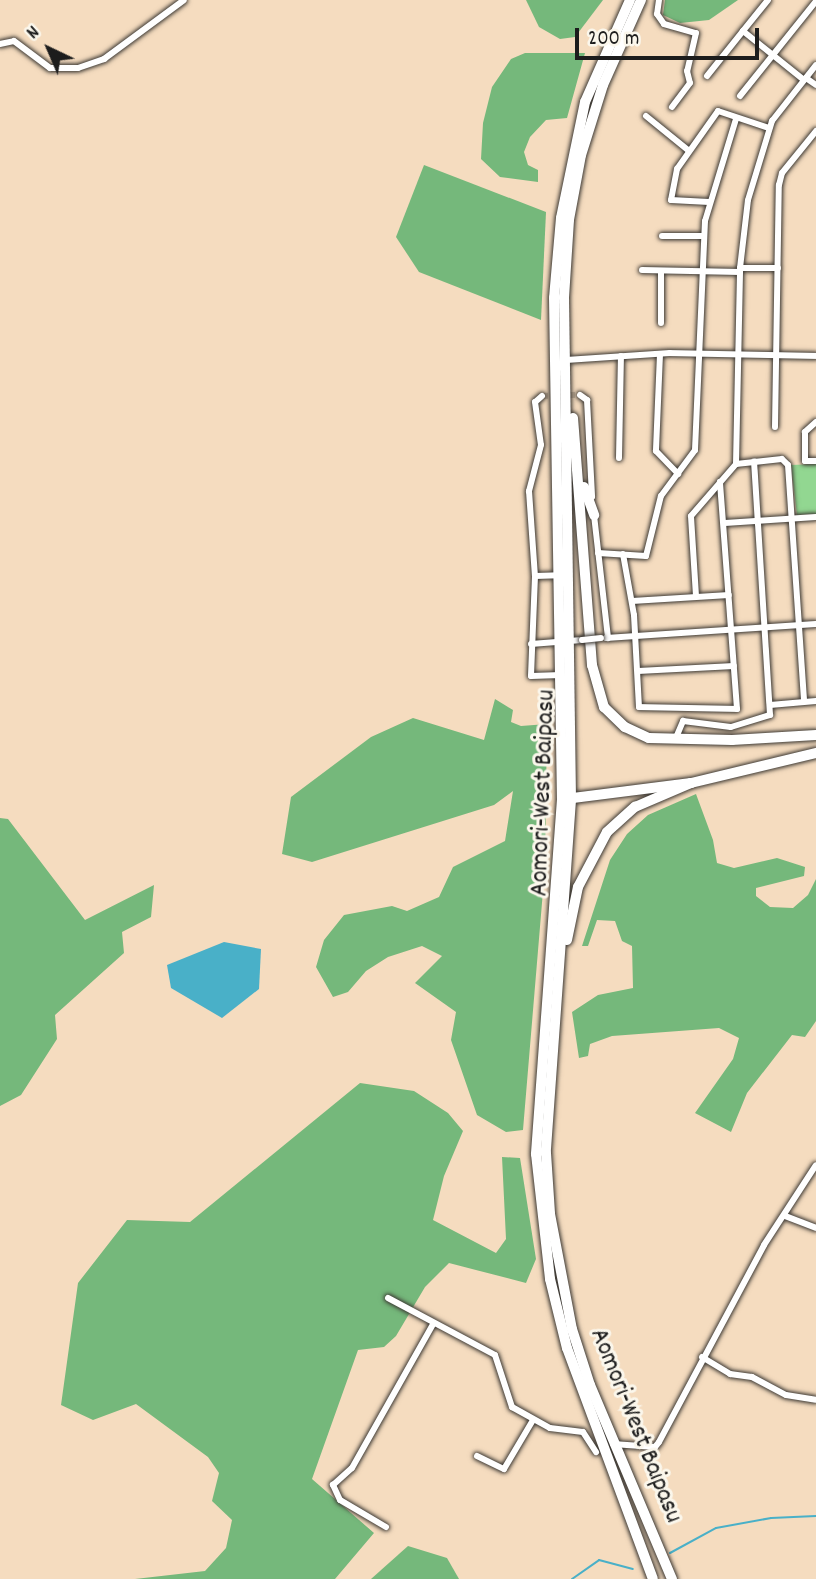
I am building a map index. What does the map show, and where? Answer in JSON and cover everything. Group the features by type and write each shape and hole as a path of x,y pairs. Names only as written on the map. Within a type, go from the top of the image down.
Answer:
{"highway":[{"name":"Aomori-West Baipasu","path":"631,0 585,102 561,218 554,298 559,575 571,641 563,676 566,799 536,1154 550,1279 567,1348 594,1437 653,1579"},
{"name":"Aomori-West Baipasu","path":"641,0 603,85 582,155 569,220 566,360 571,641 566,799 546,1153 550,1214 572,1329 615,1444 671,1579"},
{"path":"566,360 578,464 592,665 598,695 625,727 649,738 675,740 816,735"},
{"path":"578,464 594,514"},
{"path":"566,799 691,783 816,752"},
{"path":"553,1022 570,921 589,860 607,832 635,807 691,783"}],"street":[{"path":"0,44 14,41 50,68 78,68 104,59 184,0"},
{"path":"659,0 659,19 696,33 687,71 690,83 672,107"},
{"path":"707,76 768,0"},
{"path":"740,96 816,2"},
{"path":"743,31 816,85"},
{"path":"696,596 691,516 736,464 740,270 748,200 769,128 816,65"},
{"path":"709,202 671,200 677,169 718,111 769,128"},
{"path":"646,116 689,151"},
{"path":"598,553 646,556 661,496 695,450 699,430 700,271 703,236 709,202 736,119"},
{"path":"775,427 779,185 782,173 816,131"},
{"path":"662,236 703,236"},
{"path":"642,270 778,268"},
{"path":"661,271 661,323"},
{"path":"566,360 660,354 816,356"},
{"path":"660,354 656,451 678,474"},
{"path":"619,458 621,356"},
{"path":"580,395 587,400 604,638"},
{"path":"542,396 535,402 541,445 529,491 535,576 531,676 563,676"},
{"path":"816,422 804,432 805,461 816,461"},
{"path":"736,464 782,459 788,464 804,702"},
{"path":"675,740 683,721 731,727 770,715 754,462"},
{"path":"622,554 632,601 639,707 737,709 720,482"},
{"path":"725,523 816,517"},
{"path":"535,576 559,575"},
{"path":"632,601 729,594"},
{"path":"531,644 816,624"},
{"path":"638,671 734,666"},
{"path":"770,705 816,701"},
{"path":"388,1298 495,1355 512,1407 533,1420 550,1428 583,1432 615,1444 655,1447 702,1357 816,1165"},
{"path":"785,1216 816,1228"},
{"path":"386,1527 340,1500 333,1485 352,1468 433,1324"},
{"path":"702,1357 730,1374 752,1377 786,1395 816,1400"},
{"path":"477,1456 504,1469 533,1420"},
{"path":"594,1437 596,1452"}],"green space":[{"path":"526,0 603,0 575,37 560,39 539,27"},
{"path":"665,0 738,0 709,20 680,23 663,15"},
{"path":"525,53 585,53 567,118 546,120 530,137 524,152 528,165 538,170 538,182 500,177 481,159 483,123 492,87 511,59"},
{"path":"424,165 546,212 541,320 419,272 396,237"},
{"path":"816,464 816,514 797,515 791,465"},
{"path":"495,699 513,710 511,722 521,726 547,724 545,867 523,1130 506,1132 477,1115 451,1040 456,1012 415,983 442,956 422,946 388,957 366,971 348,992 333,997 316,967 324,940 344,915 392,906 407,911 439,897 453,867 505,841 513,791 494,805 312,862 282,854 291,797 371,737 413,718 484,740"},
{"path":"696,794 713,840 717,863 734,868 777,858 805,867 804,876 756,888 756,896 770,907 793,908 808,895 816,879 816,1021 805,1037 792,1035 747,1093 731,1132 695,1113 733,1059 739,1038 719,1028 612,1036 590,1044 588,1056 579,1058 572,1012 598,995 633,988 632,946 622,941 615,921 597,920 588,946 582,946 610,860 627,834 648,815"},
{"path":"0,818 8,819 85,920 154,885 151,917 122,932 124,953 55,1015 57,1039 21,1095 0,1106"},
{"path":"360,1083 414,1091 448,1113 463,1131 444,1176 433,1220 496,1253 506,1239 502,1157 520,1158 536,1259 526,1283 449,1263 425,1287 396,1336 384,1347 358,1350 312,1479 374,1533 335,1579 135,1579 205,1571 226,1548 232,1520 212,1501 219,1473 208,1457 136,1404 93,1420 61,1405 78,1283 127,1220 190,1222"},
{"path":"408,1546 447,1558 459,1579 371,1579"}],"water":[{"path":"224,942 261,949 259,989 222,1018 171,988 167,965"}],"waterway":[{"path":"670,1553 716,1528 771,1518 816,1516"},
{"path":"572,1579 599,1560 633,1569"}],"tunnel":[{"path":"542,396 580,395"}]}
